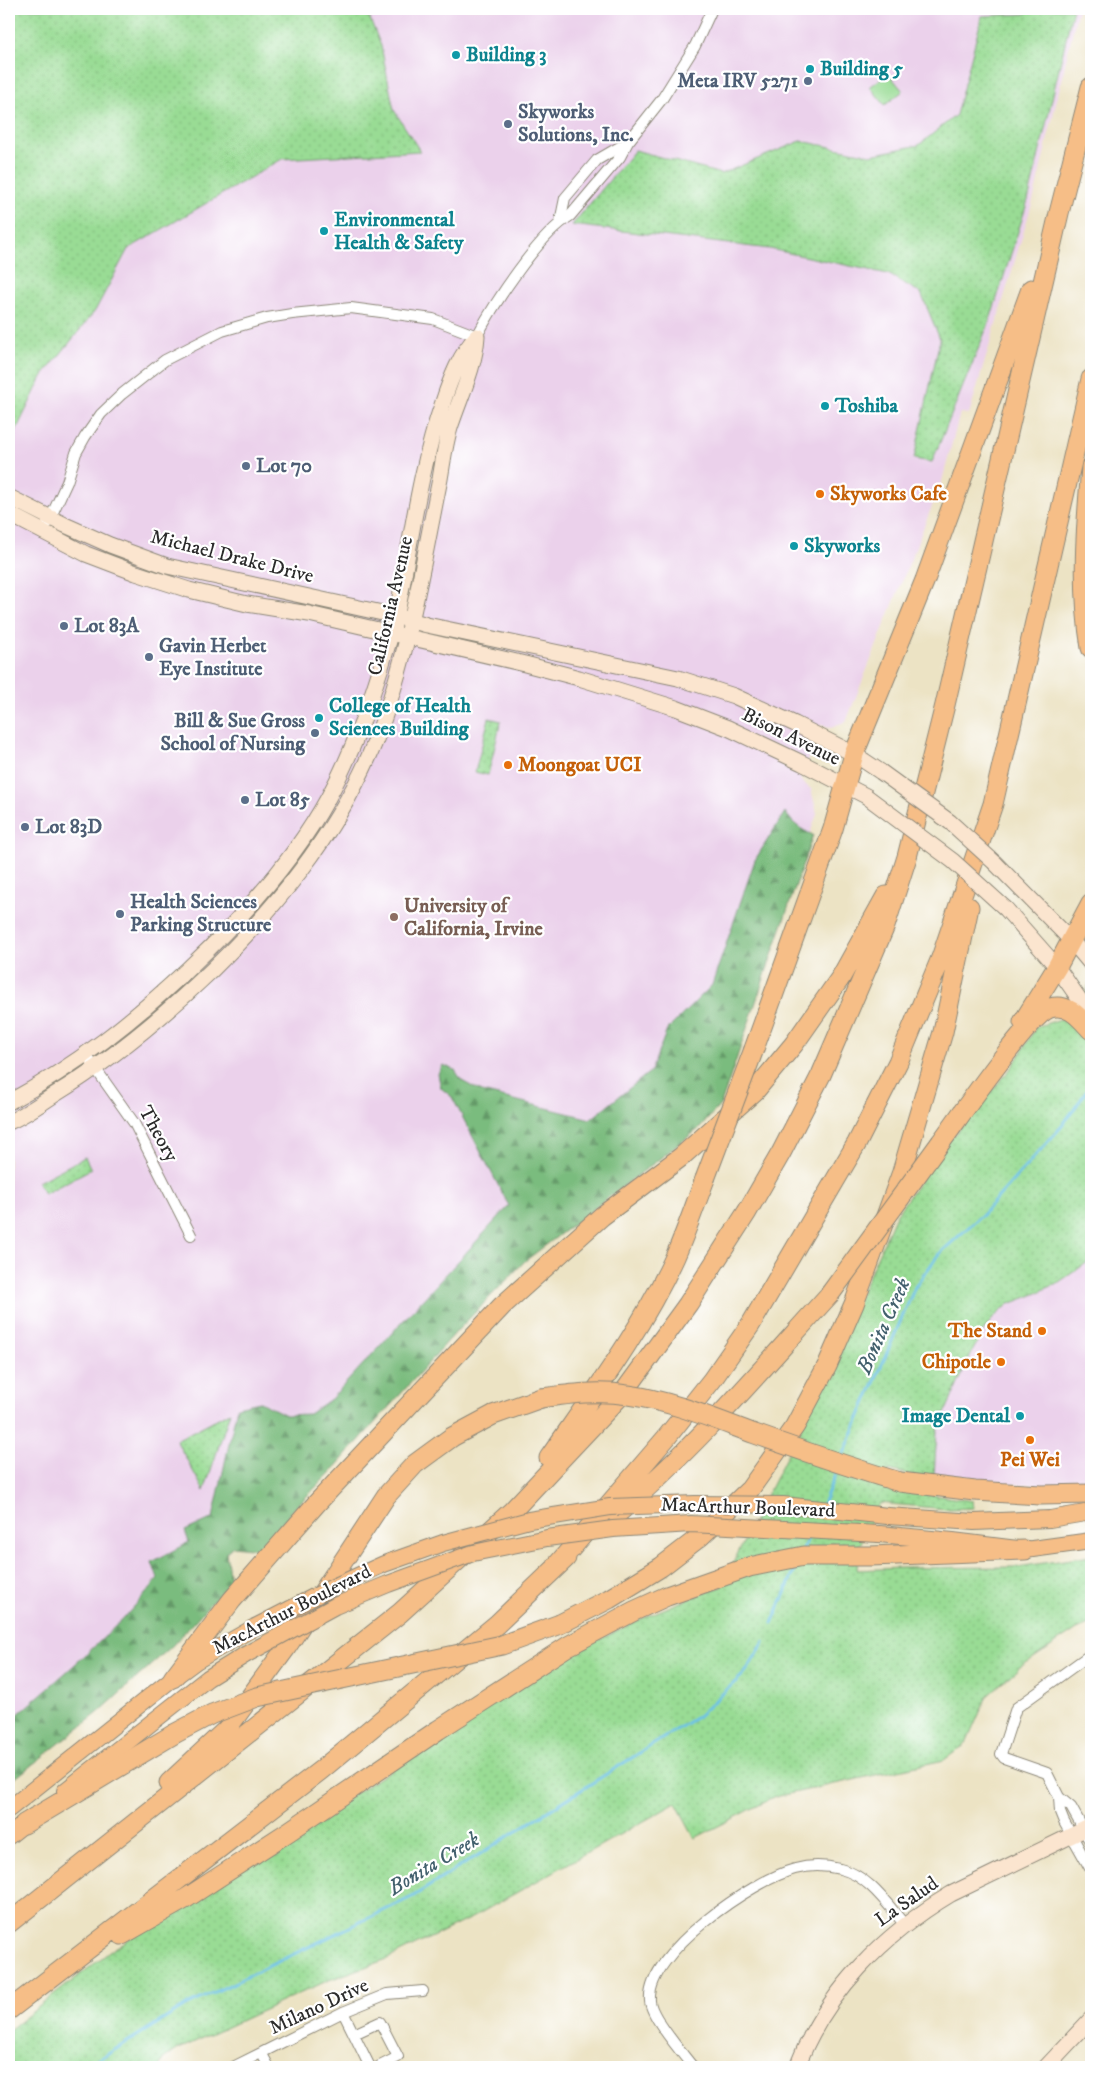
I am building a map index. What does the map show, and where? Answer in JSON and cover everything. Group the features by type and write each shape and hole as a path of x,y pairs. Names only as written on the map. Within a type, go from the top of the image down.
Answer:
{"highway":[{"path":"9,1923 400,1613 512,1511 624,1392 688,1304 747,1212 781,1153 821,1075 885,926 906,858 945,705 1091,87"},
{"path":"512,1511 607,1374 645,1314 675,1257 754,1049 833,830 854,754 925,580 1060,213"},
{"path":"9,2010 329,1764 498,1624 557,1565 666,1438 712,1380 751,1324 856,1143 898,1062 941,958 993,804 1091,379"},
{"path":"1091,467 1086,530 1086,586 1091,648"},
{"path":"24,1824 174,1734 212,1714 257,1697 502,1645 560,1624 609,1599 662,1567 701,1536 750,1489 795,1426 827,1366 854,1304 902,1172 943,1032 985,826"},
{"path":"173,1678 232,1600 316,1504 502,1306 602,1216 681,1156 755,1091 794,1044 841,977 906,858"},
{"path":"989,1076 1057,967 1091,903"},
{"path":"557,1565 659,1478 830,1294 989,1076 1032,1022 1041,1013 1051,1008 1065,1008 1075,1012 1091,1030"},
{"path":"66,1879 226,1730 286,1648 386,1496 414,1464 452,1437 485,1419 541,1398 585,1392 627,1394 700,1414 838,1464 900,1482 1041,1495 1091,1494"},
{"path":"69,1963 184,1898 288,1832 438,1730 568,1646 634,1611 697,1584 749,1567 804,1556 871,1556 1025,1550"}],"main road":[{"name":"California Avenue","path":"9,1122 97,1069 149,1029 192,989 257,924 297,878 352,791 371,752 407,637 403,618 430,439 450,382 466,347 477,336"},
{"name":"Michael Drake Drive","path":"9,497 86,554 114,565 189,590 247,604 309,614 391,633"},
{"name":"Michael Drake Drive","path":"9,514 47,524 167,566 403,618"},
{"name":"Bison Avenue","path":"403,618 678,678 734,696 796,724 854,754 950,822 1071,940 1091,964"},
{"name":"California Avenue","path":"9,1102 43,1084 86,1055 154,1001 207,951 250,906 282,867 328,799 350,756 369,706 391,633 403,618"},
{"name":"Bison Avenue","path":"391,633 570,675 676,708 736,732 866,796 953,861 1006,909 1057,967 1091,1016"},
{"name":"MacArthur Boulevard","path":"173,1678 196,1661 255,1627 331,1588 384,1564 443,1543 529,1520 610,1507 695,1504 783,1505 888,1516 974,1522 1050,1519 1091,1512"},
{"name":"MacArthur Boulevard","path":"9,1836 208,1678 245,1655 335,1606 388,1584 473,1553 547,1538 613,1529 692,1524 879,1534 1025,1550 1091,1541"},
{"path":"9,1809 173,1678"},
{"name":"La Salud","path":"796,2067 814,2031 848,1980 884,1942 904,1925 951,1894 1082,1830"},
{"path":"1046,2067 1091,2020"}],"street":[{"name":"California Avenue","path":"477,336 508,286 539,245 560,222 570,216 620,157 628,142 678,76 695,46 712,9"},
{"name":"California Avenue","path":"560,222 565,198 597,160 628,142"},
{"path":"47,524 67,482 76,453 85,436 101,414 128,389 165,360 222,331 284,315 351,308 433,319 477,336"},
{"name":"Theory","path":"86,1055 134,1123 191,1235"},
{"path":"1091,1654 1016,1708 1002,1748 1004,1758 1047,1773 1059,1797 1060,1812 1082,1830 1091,1843"},
{"path":"1082,1830 1091,1870"},
{"path":"693,2067 655,2015 650,2002 650,1990 660,1969 677,1948 716,1912 749,1890 782,1873 810,1866 818,1866 841,1869 860,1879 877,1893 904,1925"},
{"name":"Milano Drive","path":"233,2067 343,2012 387,1994 423,1991"},
{"path":"343,2012 370,2067"},
{"path":"354,2034 380,2022 398,2057 378,2067"},
{"path":"262,2054 269,2067"}],"shaded area":[{"name":"University of California, Irvine","path":"9,9 1078,9 1034,197 969,414 960,413 942,481 846,722 831,728 821,724 800,780 811,789 817,814 741,1020 515,1260 9,1773"},
{"path":"1091,1260 1091,1484 997,1483 934,1475 937,1431 972,1352 984,1330 994,1317 1009,1304 1059,1282"}],"green space":[{"path":"9,9 366,9 381,46 394,110 420,151 282,159 128,249 95,311 42,377 9,445"},
{"path":"1028,9 1073,9 1029,197 990,320 932,462 914,459 940,339 921,293 888,274 770,249 572,225 635,150 721,174 801,141 871,155 919,145 956,115 982,16 1026,14"},
{"path":"888,73 903,91 885,105 870,87"},
{"path":"489,718 501,721 488,775 475,772"},
{"path":"785,812 797,826 813,835 721,1104 700,1128 525,1261 457,1331 259,1549 233,1546 226,1552 230,1582 172,1646 98,1713 9,1783 9,1722 86,1654 141,1599 158,1579 152,1562 189,1542 185,1531 213,1518 237,1407 260,1402 286,1415 309,1414 331,1399 509,1206 452,1097 441,1088 438,1074 443,1065 455,1070 462,1081 482,1092 591,1119 651,1071 667,1030 712,985 755,860"},
{"path":"1091,981 1091,1260 1059,1282 1009,1304 994,1317 984,1330 972,1352 937,1431 934,1475 920,1477 889,1470 885,1485 973,1501 974,1508 946,1509 880,1503 858,1549 857,1570 1017,1567 1091,1556 1091,1623 1077,1629 1020,1667 987,1696 966,1744 944,1760 775,1797 695,1838 676,1803 473,1917 387,1959 329,1980 177,2050 163,2059 159,2067 9,2067 9,2030 112,1950 562,1660 640,1620 721,1587 802,1425 896,1215 943,1148 1013,1066 1036,1027 1064,1018 1071,1020"},
{"path":"85,1157 91,1169 44,1194 38,1182"},
{"path":"230,1412 204,1491 176,1440"}],"waterway":[{"name":"Bonita Creek","path":"842,1458 915,1287 939,1254 982,1215 1062,1126 1091,1085"},
{"name":"Bonita Creek","path":"823,1504 838,1468"},
{"name":"Bonita Creek","path":"803,1550 809,1535"},
{"name":"Bonita Creek","path":"772,1623 797,1565"},
{"name":"Bonita Creek","path":"87,2067 182,2008 412,1897 698,1716 745,1673 764,1642"}],"place":[{"name":"Building 3","path":"456,55"},
{"name":"Building 5","path":"810,69"},
{"name":"Meta IRV 5271","path":"808,81"},
{"name":"Skyworks Solutions, Inc.","path":"508,124"},
{"name":"Environmental Health & Safety","path":"324,231"},
{"name":"Toshiba","path":"825,406"},
{"name":"Lot 70","path":"246,466"},
{"name":"Skyworks Cafe","path":"820,494"},
{"name":"Skyworks","path":"794,546"},
{"name":"Lot 83A","path":"64,626"},
{"name":"Gavin Herbet Eye Institute","path":"149,657"},
{"name":"College of Health Sciences Building","path":"319,718"},
{"name":"Bill & Sue Gross School of Nursing","path":"315,733"},
{"name":"Moongoat UCI","path":"508,765"},
{"name":"Lot 85","path":"245,800"},
{"name":"Lot 83D","path":"25,827"},
{"name":"Health Sciences Parking Structure","path":"120,914"},
{"name":"University of California, Irvine","path":"394,917"},
{"name":"The Stand","path":"1042,1331"},
{"name":"Chipotle","path":"1001,1362"},
{"name":"Image Dental","path":"1020,1416"},
{"name":"Pei Wei","path":"1030,1440"}]}
